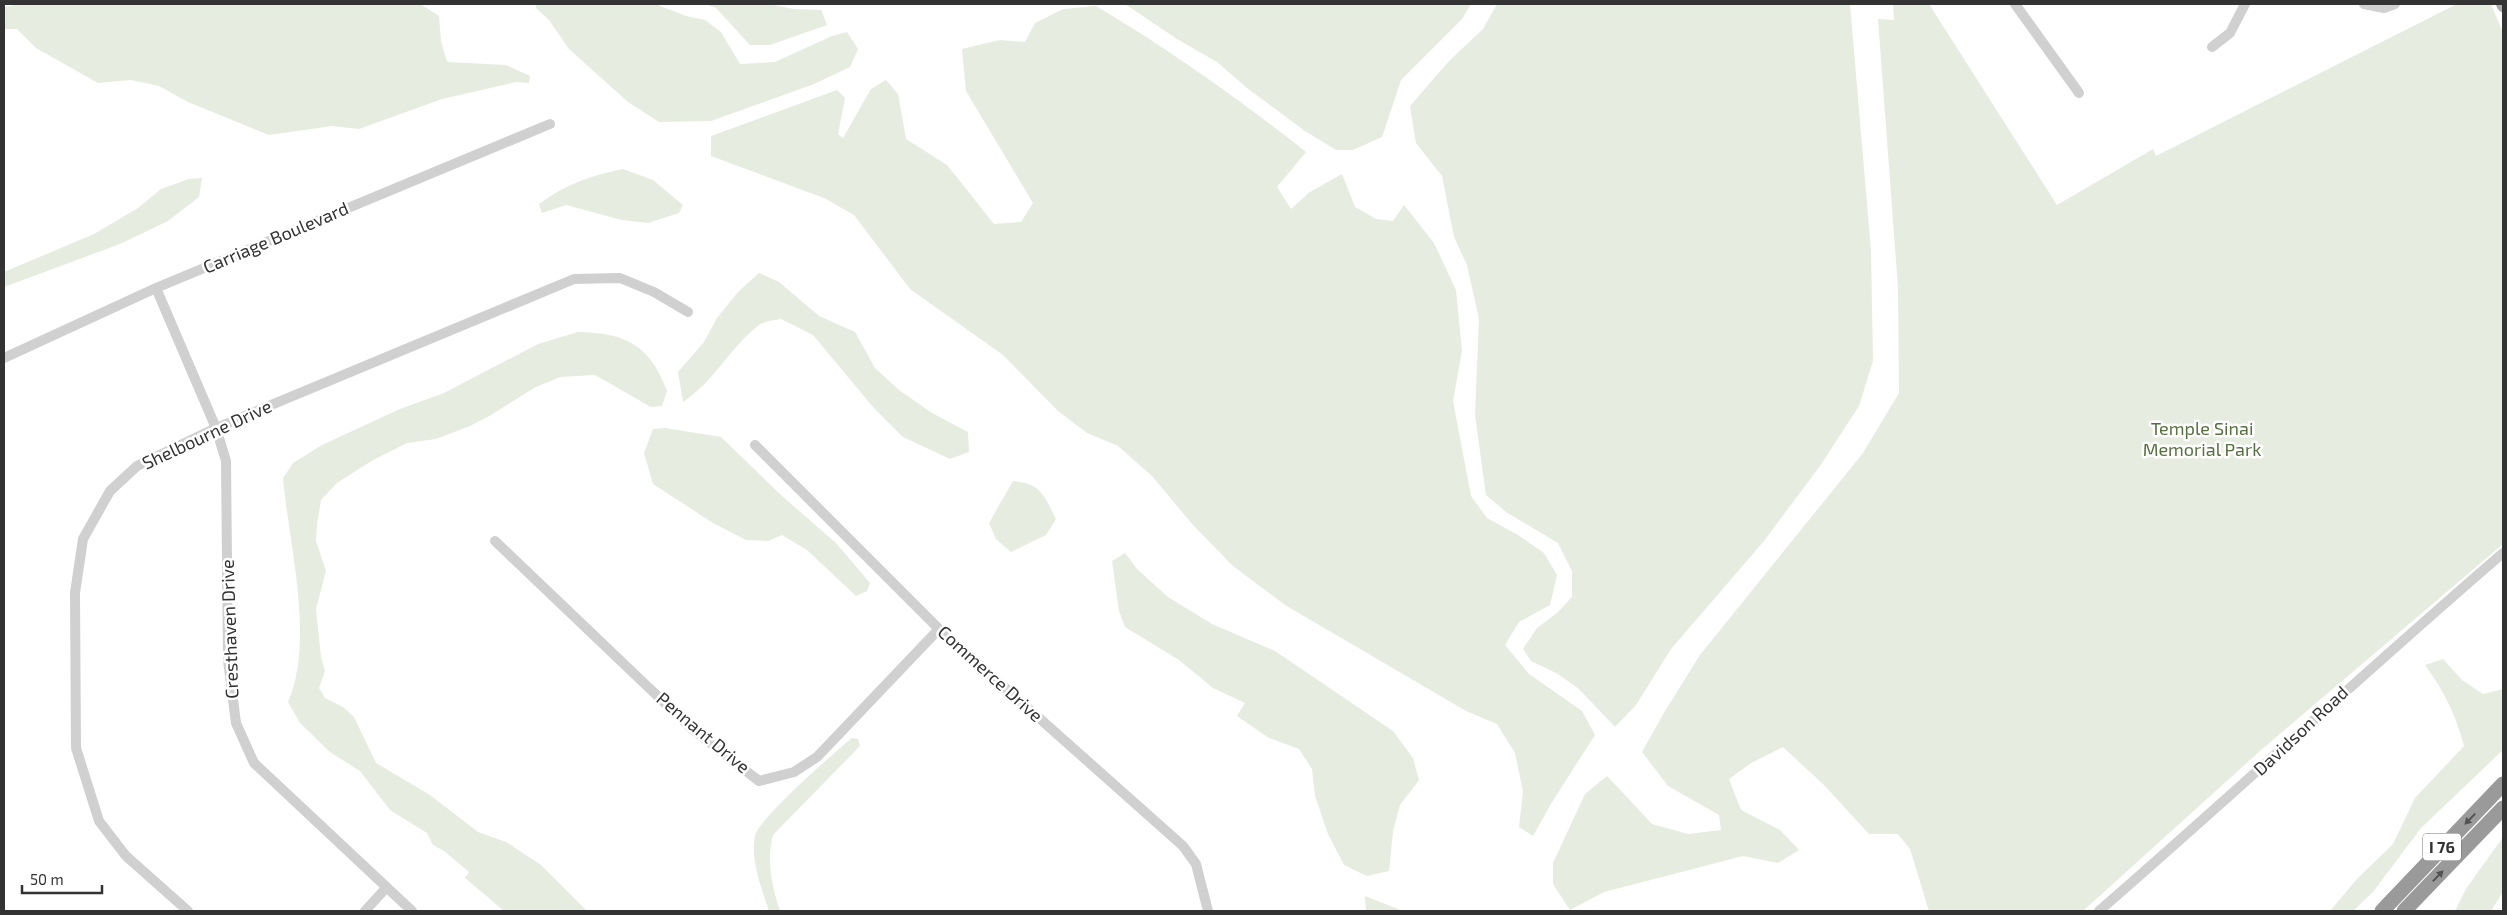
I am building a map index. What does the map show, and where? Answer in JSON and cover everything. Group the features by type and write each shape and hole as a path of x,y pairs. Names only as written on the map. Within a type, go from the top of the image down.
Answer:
{"highway":[{"name":"I 76","path":"2382,911 2503,784"},
{"name":"I 76","path":"2404,911 2503,808"}],"street":[{"path":"2015,4 2079,93"},
{"path":"2212,47 2230,33 2245,4"},
{"path":"2364,4 2384,8 2395,4"},
{"name":"Carriage Boulevard","path":"4,358 156,288 550,124"},
{"name":"Shelbourne Drive","path":"188,911 126,856 99,821 76,748 75,593 84,539 110,491 137,466 216,428 574,279 620,278 654,292 688,312"},
{"name":"Cresthaven Drive","path":"156,288 216,428 226,462 228,660 236,723 254,763 412,911"},
{"name":"Commerce Drive","path":"755,445 938,629 1183,846 1196,864 1208,911"},
{"name":"Pennant Drive","path":"495,541 692,728 759,781 794,772 817,757 938,629"},
{"name":"Davidson Road","path":"2099,911 2232,795 2395,646 2503,553"},
{"path":"365,911 386,888"}],"green space":[{"path":"21,4 422,5 439,16 441,41 447,62 506,65 530,76 529,83 516,82 442,99 359,129 332,126 269,135 188,102 159,86 131,80 98,83 36,48 17,29 4,29 4,7"},
{"path":"536,4 655,4 686,16 705,20 721,32 740,64 775,62 832,36 847,32 858,49 850,67 814,84 711,121 659,122 628,102 569,49 549,20 536,8"},
{"path":"705,4 768,4 794,9 821,10 827,25 770,45 750,45 716,8"},
{"path":"1125,4 1471,4 1462,19 1401,80 1382,137 1353,150 1336,150 1305,131 1247,88 1217,62 1177,39"},
{"path":"1497,4 1850,4 1871,251 1873,361 1859,406 1820,466 1764,541 1671,649 1636,705 1615,727 1579,689 1558,674 1531,661 1523,649 1537,628 1557,613 1572,597 1572,571 1558,543 1506,512 1486,495 1475,415 1479,319 1467,265 1454,237 1442,176 1416,143 1410,106 1449,61 1483,29"},
{"name":"Temple Sinai Memorial Park","path":"1893,4 1929,4 2057,205 2153,149 2156,156 2457,4 2491,4 2503,33 2503,544 2261,750 2083,911 1929,911 1910,849 1898,834 1869,834 1824,785 1783,747 1751,763 1729,779 1741,810 1780,830 1799,850 1778,863 1743,856 1604,892 1570,910 1553,884 1553,863 1585,794 1607,776 1652,824 1688,834 1721,830 1719,815 1668,786 1642,752 1700,655 1863,453 1899,393 1898,288 1878,19 1894,20"},
{"path":"1096,6 1204,76 1306,152 1277,187 1291,209 1310,192 1342,174 1355,207 1376,219 1393,221 1404,205 1434,243 1456,290 1462,351 1453,401 1471,496 1487,518 1518,535 1544,553 1557,575 1550,605 1519,622 1505,645 1529,674 1582,711 1595,735 1552,802 1533,836 1519,827 1523,791 1515,753 1497,724 1466,711 1285,605 1233,566 1193,525 1152,476 1118,446 1087,433 1058,411 1003,355 910,289 854,215 824,198 711,156 711,136 837,90 845,98 838,134 843,138 871,89 886,80 898,94 906,139 947,165 994,224 1021,222 1033,203 966,91 962,49 1000,40 1025,42 1035,23 1063,9"},
{"path":"623,169 653,180 683,205 679,213 648,223 622,220 566,205 542,213 539,204 559,191 589,178"},
{"path":"202,178 199,197 168,221 120,244 4,287 4,272 94,234 138,208 161,189 189,179"},
{"path":"759,273 779,282 819,316 855,332 875,368 899,390 932,413 968,432 969,452 950,459 903,437 873,407 813,335 781,319 759,325 739,344 704,385 683,402 678,372 704,342 717,318 738,292"},
{"path":"578,332 610,335 623,339 644,352 653,363 667,391 662,406 651,407 595,375 560,377 534,388 470,426 436,439 407,443 373,460 337,483 321,500 317,525 316,541 326,571 316,609 321,657 325,671 319,688 325,698 343,707 354,717 376,763 430,795 478,832 506,842 541,865 587,911 504,911 465,878 469,872 444,851 433,845 427,833 390,810 360,771 330,752 300,723 288,702 296,678 300,622 298,592 283,478 293,463 322,445 400,409 444,393 538,344"},
{"path":"665,428 721,437 782,496 836,543 870,583 867,591 856,596 807,550 782,535 768,541 746,540 713,523 653,484 644,453 653,429"},
{"path":"1013,481 1030,485 1041,492 1056,519 1046,535 1011,552 996,539 989,523"},
{"path":"1125,553 1137,569 1168,597 1212,624 1275,651 1393,731 1413,758 1419,780 1400,805 1393,831 1389,871 1367,876 1344,865 1328,834 1315,796 1312,769 1299,749 1269,738 1237,716 1245,703 1213,688 1179,660 1125,627 1119,611 1112,561"},
{"path":"2443,659 2462,680 2483,694 2503,689 2503,750 2421,828 2373,892 2353,911 2330,911 2357,879 2393,844 2415,798 2464,746 2449,704 2425,665"},
{"path":"852,738 858,739 860,746 773,835 770,864 780,911 769,911 755,864 754,845 759,827 783,801"},
{"path":"2503,837 2503,892 2491,911 2455,911 2466,889"},
{"path":"1365,896 1403,911 1366,911"}]}
